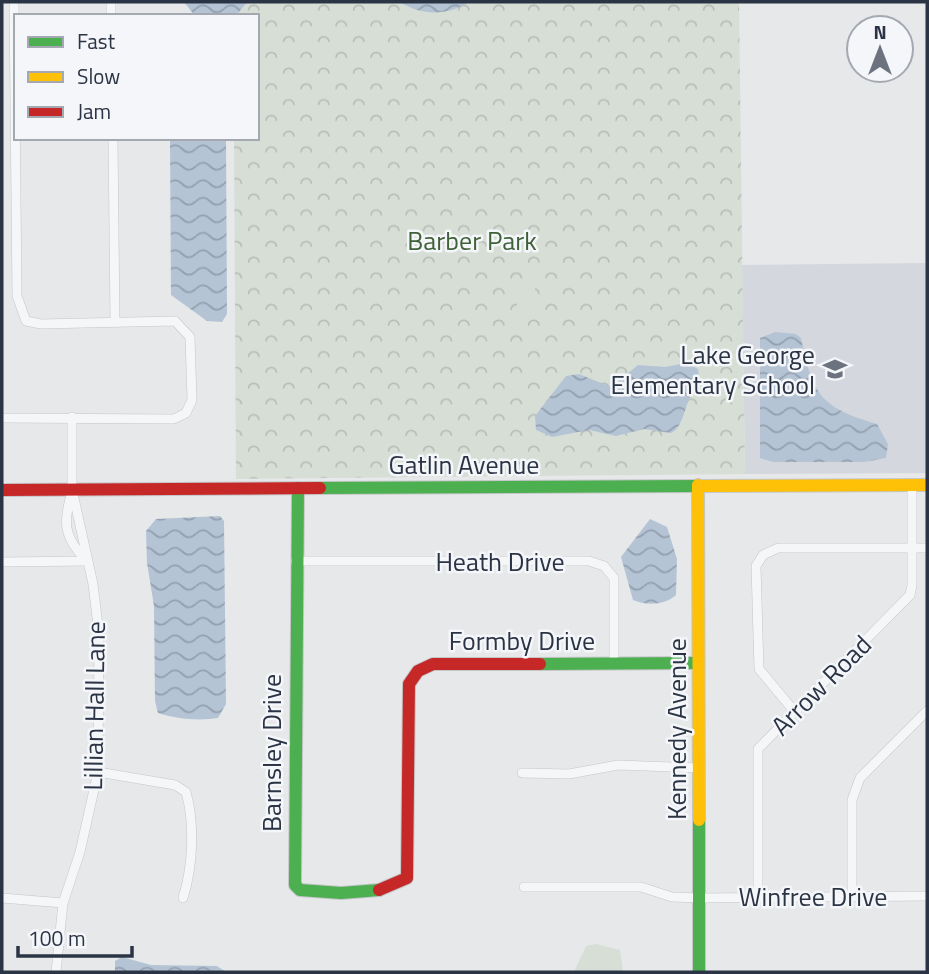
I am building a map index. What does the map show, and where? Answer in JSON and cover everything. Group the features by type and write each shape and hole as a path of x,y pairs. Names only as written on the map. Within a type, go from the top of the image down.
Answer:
{"street":[{"path":"2,418 174,419 186,413 192,400 190,337 175,321 41,324 26,321 20,312 17,296 15,140"},
{"path":"113,140 115,322"},
{"name":"Lillian Hall Lane","path":"56,972 63,903 80,852 98,772 99,634 87,561 67,537 66,512 72,489 72,417"},
{"name":"Kennedy Avenue","path":"698,485 699,972"},
{"name":"Arrow Road","path":"758,896 758,748 910,595 912,485"},
{"name":"Gatlin Avenue","path":"2,490 927,485"},
{"name":"Barnsley Drive","path":"298,488 295,562 295,884 304,891 379,891 405,881 409,864"},
{"path":"794,711 759,669 756,566 763,555 778,548 927,548"},
{"path":"2,562 87,561"},
{"name":"Heath Drive","path":"295,562 589,561 604,566 614,578 614,662"},
{"name":"Formby Drive","path":"409,864 409,684 418,671 433,664 698,663"},
{"path":"852,896 852,800 860,778 927,711"},
{"path":"522,773 569,774 618,765 699,768"},
{"path":"98,772 175,785 186,792 190,806 190,874 183,898"},
{"name":"Winfree Drive","path":"524,887 641,887 672,897 699,898 927,896"},
{"path":"2,898 29,898 63,903"}],"shaded area":[{"name":"Lake George Elementary School","path":"927,263 927,473 745,474 742,265"}],"green space":[{"name":"Barber Park","path":"233,2 739,2 745,474 236,479 234,140 259,140 259,14 233,14"},
{"path":"517,283 535,283 535,312 517,312"},
{"path":"596,944 620,950 623,972 574,972 586,946"}],"water":[{"path":"184,2 247,2 238,14 193,14"},
{"path":"400,2 469,2 452,10 426,12"},
{"path":"170,140 226,140 227,314 222,322 207,321 171,295"},
{"path":"775,332 796,334 801,338 810,373 822,396 842,411 877,424 888,444 886,458 864,462 773,462 760,458 760,338"},
{"path":"686,363 698,369 700,382 691,396 680,424 671,433 644,429 616,436 589,430 552,437 536,430 535,416 566,376 579,374 611,387 638,365 665,367"},
{"path":"220,516 224,521 226,704 218,718 180,718 158,713 155,701 154,606 147,563 146,531 156,519"},
{"path":"650,519 667,527 677,559 676,595 667,601 650,604 633,600 621,557"},
{"path":"122,957 151,965 217,966 226,972 115,972 115,961"}],"traffic: fast":[{"path":"320,488 698,486"},
{"path":"298,488 295,885 300,890 341,893 379,890"},
{"path":"540,664 698,663"},
{"path":"699,820 699,972"}],"traffic: slow":[{"path":"698,485 699,820"},
{"path":"698,486 927,485"}],"traffic: jam":[{"path":"2,490 320,488"},
{"path":"379,890 407,878 409,684 418,671 433,664 540,664"}],"place":[{"name":"Lake George Elementary School","path":"835,369"}]}
